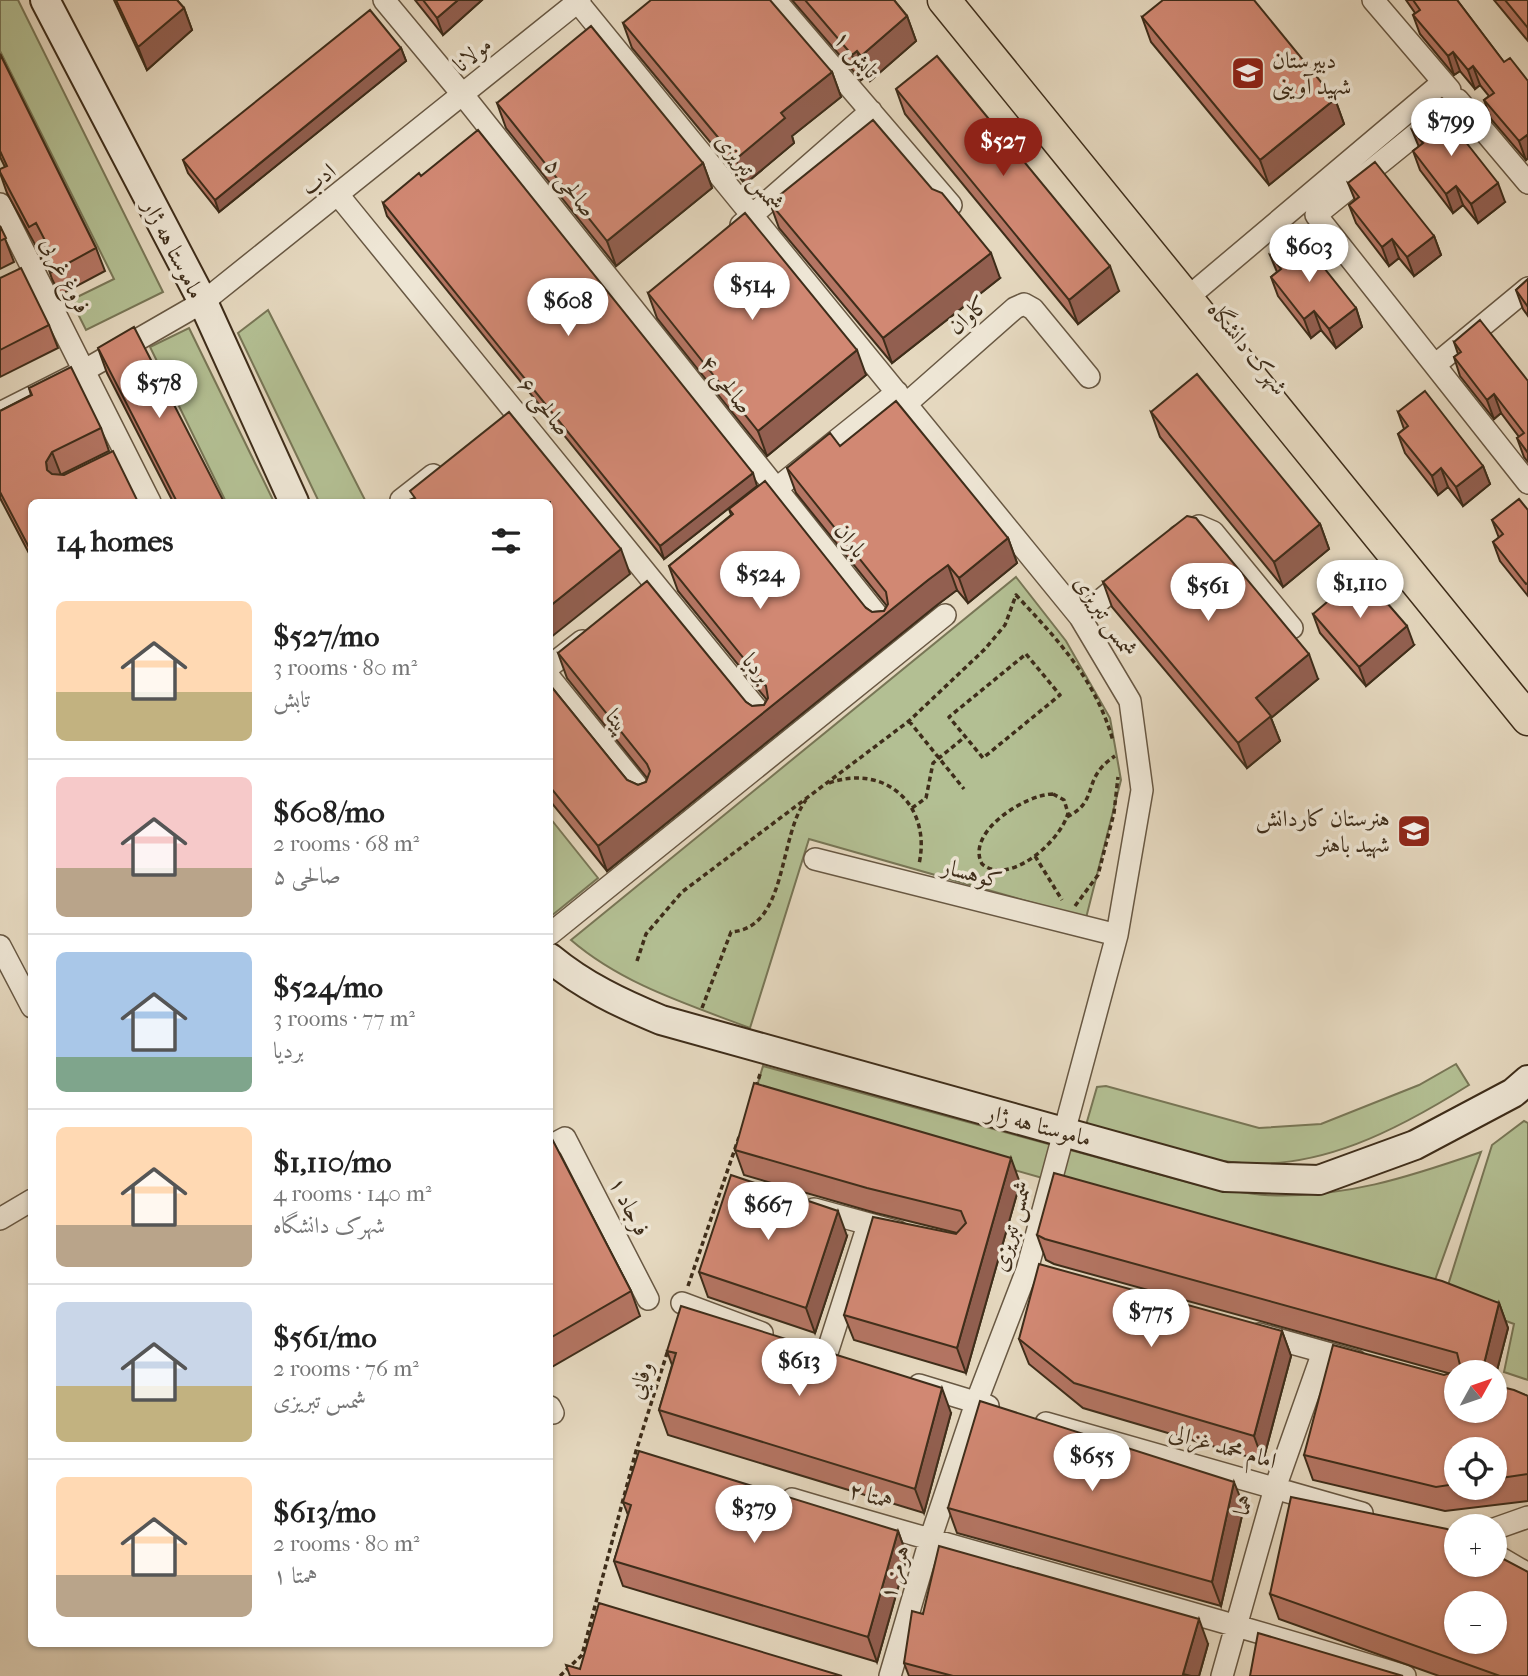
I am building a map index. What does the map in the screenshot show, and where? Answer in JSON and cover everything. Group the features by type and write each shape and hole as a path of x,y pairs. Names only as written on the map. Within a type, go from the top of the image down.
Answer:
{"main road":[{"name":"ماموستا هه ژار","path":"45,0 202,302 293,499"},
{"path":"944,0 1528,719"},
{"name":"شهرک دانشگاه","path":"969,0 1528,695"},
{"name":"ماموستا هه ژار","path":"553,960 579,981 619,1003 661,1020 1226,1177 1319,1180 1415,1145 1513,1093 1528,1080"}],"street":[{"name":"صالحی ۵","path":"384,0 637,313"},
{"name":"تابش ۱","path":"775,0 951,205"},
{"path":"1373,0 1528,183"},
{"name":"مولانا","path":"463,95 578,1"},
{"name":"شمس تبریزی","path":"578,1 1080,617 1130,701 1142,790 1117,935 1065,1132 1034,1272 976,1403"},
{"path":"1199,288 1443,82"},
{"name":"ادب","path":"0,413 85,370 202,302 463,95"},
{"path":"1458,100 1316,215 1528,483"},
{"path":"720,242 871,111"},
{"name":"صالحی ۶","path":"339,196 655,585"},
{"name":"فروغ غربی","path":"0,204 149,499"},
{"path":"12,285 35,274"},
{"path":"1435,365 1528,288"},
{"path":"637,313 658,295"},
{"name":"کاوان","path":"901,398 1015,308 1024,304 1033,309 1089,377"},
{"name":"صالحی ۴","path":"637,313 776,488"},
{"path":"746,512 901,398"},
{"path":"495,427 516,411"},
{"path":"104,468 128,456"},
{"path":"402,499 453,459"},
{"name":"باران","path":"776,488 885,625"},
{"path":"1165,547 1186,530 1199,526 1213,532 1292,628"},
{"path":"1080,617 1144,565"},
{"path":"634,601 675,569"},
{"name":"بردیا","path":"655,585 765,719"},
{"path":"553,932 945,614"},
{"path":"553,664 602,626"},
{"name":"پیتا","path":"553,682 646,797"},
{"name":"کوهسار","path":"815,859 1117,935"},
{"path":"0,946 28,999"},
{"name":"فرجاد ۱","path":"557,1142 648,1299"},
{"path":"0,1219 28,1202"},
{"path":"796,1204 922,1237"},
{"path":"851,1364 819,1353 868,1225"},
{"path":"682,1303 787,1341"},
{"path":"1242,1330 1376,1366"},
{"name":"هما","path":"1222,1676 1275,1488 1323,1352"},
{"path":"901,1379 1002,1410"},
{"name":"هرمز ۱","path":"890,1676 930,1540 976,1403"},
{"name":"امام محمد غزالی","path":"1028,1418 1378,1517"},
{"name":"همتا ۲","path":"770,1492 930,1540 1235,1624 1405,1676"},
{"path":"1507,1524 1528,1517"},
{"path":"1507,1562 1528,1574"}],"path":[{"path":"637,961 646,934 682,892 909,721 985,649 1005,625 1016,595 1083,671 1103,708 1114,746"},
{"path":"1026,654 1059,695 983,758 965,736 949,717 1026,654"},
{"path":"909,721 964,789"},
{"path":"912,808 926,798 933,763 965,736"},
{"path":"1067,817 1083,807 1088,800 1096,772 1115,754 1118,779 1114,813 1098,875 1077,900 1071,914"},
{"path":"1046,794 1059,796 1067,806 1067,817 1058,834 1035,856 995,870 982,864 978,852 995,822 1032,797 1046,794"},
{"path":"1035,856 1064,902"},
{"path":"755,1088 768,1050"},
{"path":"682,1303 743,1126"},
{"name":"وفایی","path":"560,1676 582,1656 636,1451 670,1340"}],"green space":[{"path":"0,0 18,0 163,292 86,330 71,300 114,279 0,51"},
{"path":"268,310 364,499 318,499 238,333"},
{"path":"189,328 273,499 225,499 150,347"},
{"path":"1016,577 1066,641 1110,718 1121,780 1086,918 809,839 750,1028 633,981 571,940"},
{"path":"553,822 598,878 553,915"},
{"path":"1456,1064 1469,1085 1386,1132 1326,1154 1295,1161 1263,1164 1194,1156 1086,1125 1097,1087 1106,1086 1259,1128 1321,1124 1419,1085"},
{"path":"763,1066 1195,1184 1256,1194 1293,1195 1348,1190 1401,1178 1481,1152 1435,1280 1053,1181 754,1096"},
{"path":"1524,1121 1528,1123 1528,1380 1507,1373 1506,1360 1514,1324 1444,1298 1492,1145"}],"building":[{"path":"116,0 177,0 184,8 138,47"},
{"path":"423,0 458,0 437,18"},
{"path":"651,0 770,0 832,72 781,113 785,118 736,159 623,23"},
{"path":"805,0 894,0 907,16 861,56 857,51 852,55"},
{"path":"1163,0 1254,0 1335,99 1260,160 1142,17"},
{"path":"1413,0 1457,0 1504,62 1510,58 1528,81 1528,137 1527,135 1519,141 1484,100 1494,93 1473,66 1468,70 1453,52 1448,56 1413,15 1420,10"},
{"path":"1505,0 1528,0 1528,28"},
{"path":"370,10 401,48 215,200 183,160"},
{"path":"591,26 703,163 607,241 497,103"},
{"path":"0,54 96,248 52,272 44,255 51,252 36,223 29,227 0,172 0,169 7,166 0,151"},
{"path":"937,56 1110,266 1069,300 896,89"},
{"path":"1439,108 1498,183 1471,204 1456,186 1446,194 1413,151 1423,143 1412,130"},
{"path":"873,120 932,189 942,193 991,253 883,338 770,203"},
{"path":"478,130 753,473 660,546 383,203"},
{"path":"1375,162 1434,236 1407,257 1392,239 1382,247 1349,205 1359,197 1348,183"},
{"path":"745,213 857,350 758,431 648,293"},
{"path":"0,226 6,238 0,241"},
{"path":"1297,234 1356,308 1329,329 1314,311 1304,319 1271,277 1281,269 1270,255"},
{"path":"21,268 49,325 0,350 0,278"},
{"path":"1528,279 1528,307 1516,290"},
{"path":"1480,320 1528,381 1528,453 1517,438 1524,433 1494,394 1487,400 1454,357 1461,352 1454,342"},
{"path":"134,327 222,499 175,499 98,348"},
{"path":"71,367 101,428 52,452 46,462 47,470 52,474 64,475 113,451 137,499 28,499 28,545 0,492 0,411 32,395 29,388"},
{"path":"1197,374 1320,524 1274,562 1151,412"},
{"path":"1425,391 1483,466 1456,487 1441,468 1432,476 1398,434 1408,426 1398,412"},
{"path":"896,401 1008,538 959,578 948,565 928,580 598,846 553,791 553,689 627,780 638,785 646,782 650,771 558,653 647,581 746,702 752,706 764,705 768,698 766,686 669,566 733,514 729,509 765,481 866,608 872,612 884,611 888,604 886,592 787,468 830,433 840,446"},
{"path":"509,412 621,549 553,604 553,499 412,499 415,498 410,491"},
{"path":"1519,499 1528,510 1526,584 1493,542 1503,534 1492,520"},
{"path":"1187,516 1196,518 1309,654 1256,698 1271,716 1238,743 1103,582"},
{"path":"1361,573 1407,626 1359,667 1313,614"},
{"path":"754,1083 1011,1158 957,1348 844,1315 873,1217 956,1234 966,1223 961,1211 867,1188 735,1150"},
{"path":"553,1141 631,1291 553,1336"},
{"path":"1054,1173 1442,1281 1499,1303 1485,1360 1459,1360 1457,1353 1037,1235"},
{"path":"731,1175 838,1211 806,1308 699,1272"},
{"path":"1039,1264 1282,1331 1254,1436 1074,1383 1019,1339"},
{"path":"681,1306 942,1388 915,1489 659,1410 676,1353 667,1351"},
{"path":"1333,1345 1444,1375 1444,1423 1507,1423 1507,1388 1528,1396 1528,1474 1507,1477 1507,1437 1444,1437 1444,1486 1436,1487 1304,1455"},
{"path":"980,1401 1234,1482 1212,1582 948,1508"},
{"path":"639,1451 898,1531 868,1637 614,1561 631,1505 623,1502"},
{"path":"1291,1497 1444,1528 1444,1577 1507,1577 1507,1561 1528,1572 1528,1676 1500,1676 1270,1594"},
{"path":"939,1546 1199,1619 1183,1674 1191,1676 953,1676 904,1663 912,1611 923,1614"},
{"path":"599,1603 842,1676 570,1676 566,1665 580,1669"},
{"path":"1258,1633 1403,1676 1250,1676"}],"place":[{"name":"دبیرستان شهید آوینی","path":"1248,73"},
{"name":"هنرستان کاردانش شهید باهنر","path":"1414,831"}]}
